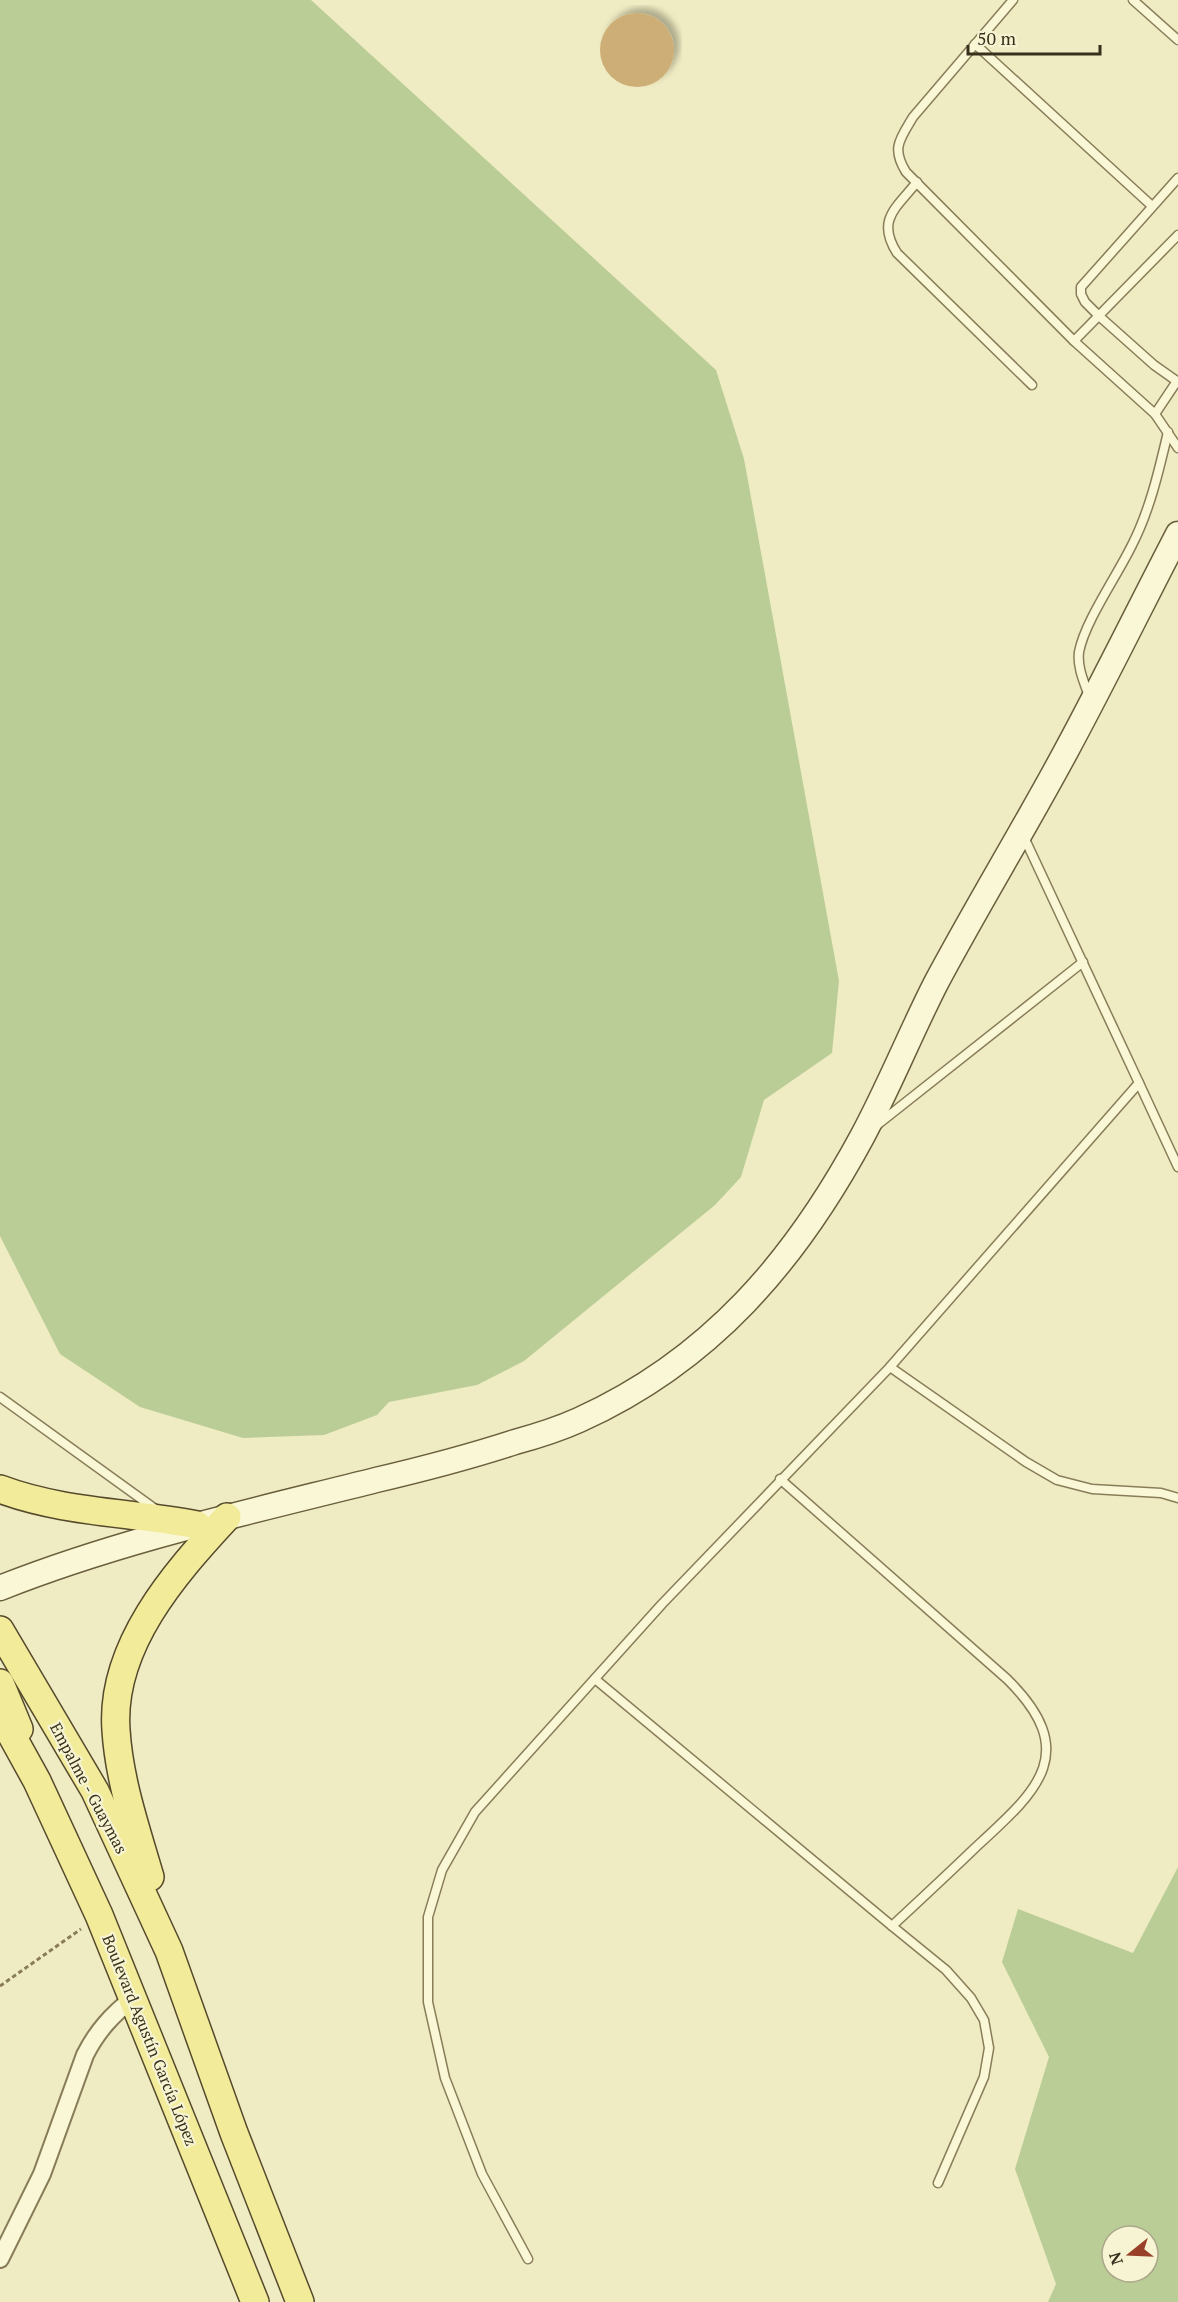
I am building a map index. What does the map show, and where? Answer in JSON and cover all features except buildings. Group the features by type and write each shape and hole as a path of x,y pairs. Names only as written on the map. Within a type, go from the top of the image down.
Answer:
{"main road":[{"path":"0,1588 47,1569 197,1525 459,1460 575,1422 615,1403 671,1368 720,1328 756,1293 789,1251 818,1210 862,1136 935,985 1092,702 1178,534"},
{"path":"0,1489 69,1508 197,1525"},
{"path":"227,1517 198,1548 144,1624 129,1652 119,1687 116,1729 123,1777 169,1951 234,2133 300,2302"},
{"name":"Empalme - Guaymas","path":"0,1630 94,1791 169,1951"},
{"path":"0,1683 37,1781"},
{"path":"0,1714 37,1781"},
{"name":"Boulevard Agustín García López","path":"37,1781 99,1915 255,2302"}],"street":[{"path":"0,2259 42,2174 85,2055 104,2024 133,1998"}],"lane":[{"path":"1013,0 913,117 900,139 897,150 900,162 916,182 1074,341 1155,414 1178,448"},
{"path":"1133,0 1178,39"},
{"path":"975,44 1152,206"},
{"path":"1155,414 1177,381 1154,365 1085,303 1081,287 1178,178"},
{"path":"916,182 894,211 887,225 888,238 897,253 1032,385"},
{"path":"1074,341 1178,235"},
{"path":"1092,702 1081,676 1079,654 1084,636 1133,545 1144,519 1168,432"},
{"path":"1022,831 1178,1167"},
{"path":"862,1136 910,1101 1083,962"},
{"path":"528,2259 482,2174 446,2078 428,2002 428,1917 442,1870 475,1812 662,1604 890,1367 1139,1083"},
{"path":"890,1367 1026,1462 1057,1480 1092,1489 1161,1493 1178,1498"},
{"path":"0,1397 170,1520"},
{"path":"780,1479 1019,1691 1038,1716 1045,1738 1045,1761 1038,1782 1018,1808 892,1926"},
{"path":"595,1679 946,1970 971,1998 984,2020 989,2048 984,2077 938,2183"}],"path":[{"path":"0,1986 99,1915"}],"green space":[{"path":"0,0 311,0 716,370 744,459 839,981 832,1053 764,1100 741,1177 715,1205 524,1361 477,1385 389,1402 377,1415 324,1435 243,1438 140,1407 60,1354 0,1236"},
{"path":"1178,1867 1178,2302 1048,2302 1056,2284 1015,2169 1049,2057 1002,1962 1018,1909 1133,1953"}]}
